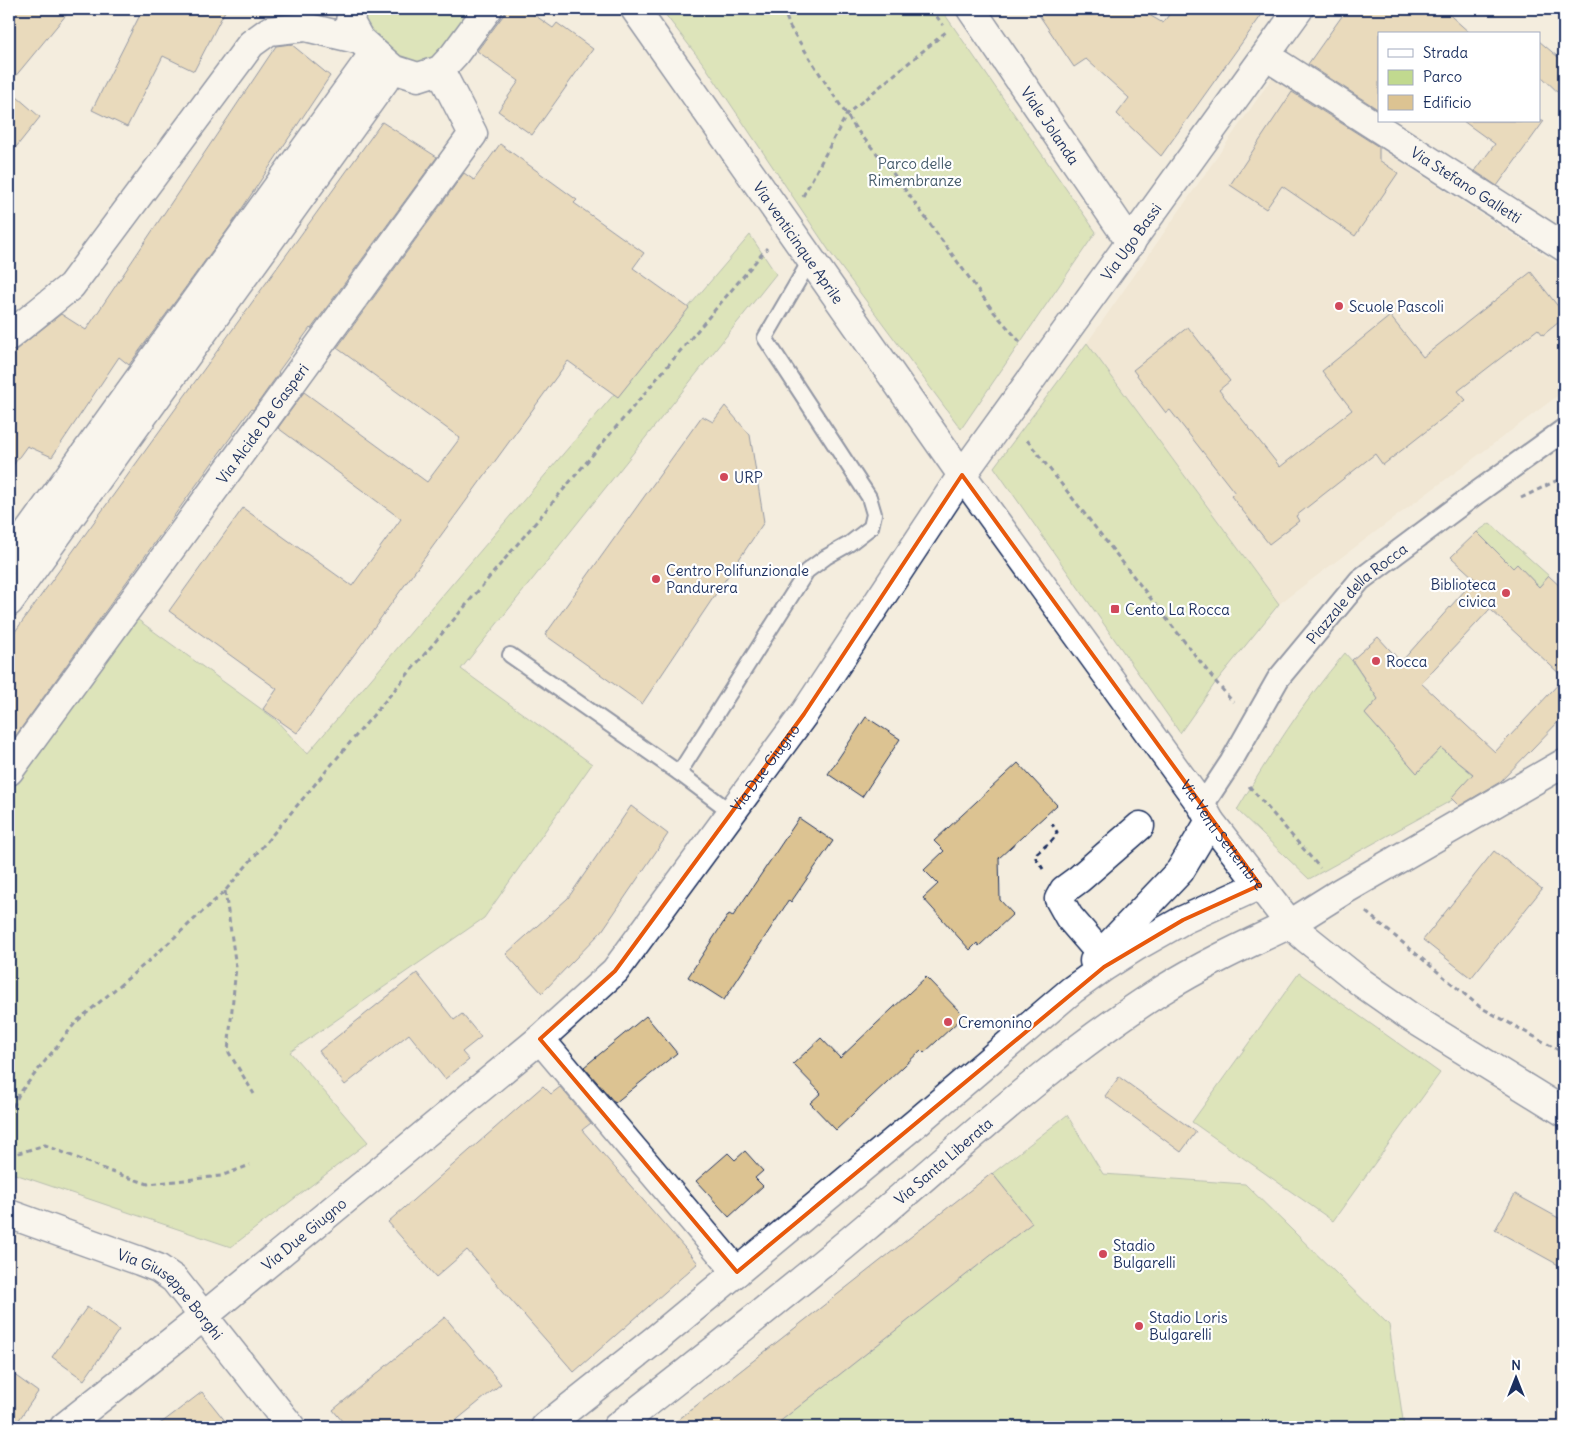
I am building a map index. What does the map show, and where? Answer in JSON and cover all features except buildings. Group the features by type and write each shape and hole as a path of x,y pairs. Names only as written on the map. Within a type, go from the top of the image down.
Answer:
{"street":[{"path":"352,9 350,22 376,54"},
{"path":"9,336 71,286 251,44 269,31 305,27 376,54 418,77 440,70 454,55 488,9"},
{"name":"Via venticinque Aprile","path":"635,9 962,475"},
{"name":"Viale Jolanda","path":"971,9 1131,243"},
{"name":"Via Ugo Bassi","path":"962,475 1299,9"},
{"path":"9,559 376,54"},
{"path":"9,602 376,54"},
{"name":"Via Stefano Galletti","path":"1266,56 1564,247"},
{"name":"Via Alcide De Gasperi","path":"9,770 473,134 440,70"},
{"name":"Piazzale della Rocca","path":"1206,814 1231,762 1278,679 1360,580 1564,430"},
{"name":"Via Due Giugno","path":"64,1427 204,1316 540,1038 615,971 804,714 962,475"},
{"name":"Via Venti Settembre","path":"962,475 1206,814 1290,924 1331,959 1409,1016 1564,1112"},
{"path":"1290,924 1341,892 1564,763"},
{"path":"1031,1024 1180,871 1206,814"},
{"path":"1101,954 1069,917 1059,899 1064,890 1140,826"},
{"path":"545,1427 737,1272 1072,990 1137,946 1183,920 1260,885"},
{"name":"Via Santa Liberata","path":"617,1427 806,1278 930,1174 999,1112 1076,1050 1160,992 1212,962 1290,924"},
{"path":"540,1038 737,1272"},
{"name":"Via Giuseppe Borghi","path":"9,1214 158,1268 174,1279 291,1427"}],"lane":[{"path":"679,773 807,571 826,557 849,544 871,527 874,514 869,497 765,338 811,259"},
{"path":"510,655 679,773 731,812"}],"path":[{"path":"783,9 790,27 856,129 890,169 994,312 1040,367"},
{"path":"9,1115 19,1094 76,1022 151,959 225,891 787,226 847,114 947,31"},
{"path":"1006,414 1216,682 1253,724"},
{"path":"1516,500 1564,477"},
{"path":"1559,586 1564,580"},
{"path":"1231,762 1250,788 1341,892 1480,1007 1564,1053"},
{"path":"225,891 236,967 228,1051 254,1094"},
{"path":"9,1156 45,1145 109,1171 148,1184 221,1176 250,1164"}],"highlighted area":[{"path":"962,475 1260,885 1183,920 1104,967 737,1272 540,1039 615,971 804,714"}],"shaded area":[{"name":"Scuole Pascoli","path":"1272,78 1564,268 1564,391 1279,604 1087,343"}],"green space":[{"path":"364,9 477,9 444,54 423,63 404,60 364,22"},
{"name":"Parco delle Rimembranze","path":"661,9 941,9 1096,232 961,429 832,255 705,66"},
{"path":"750,235 776,274 461,669 592,764 484,918 290,1052 368,1142 231,1247 9,1172 9,788 134,617 275,719 307,754"},
{"path":"1087,343 1279,604 1216,682 1180,733 994,467"},
{"path":"1490,523 1549,576 1539,587 1517,564 1502,580 1493,572 1503,558 1477,532"},
{"path":"1345,653 1378,699 1365,714 1417,773 1441,748 1483,783 1309,879 1237,810 1288,729 1315,690"},
{"path":"1299,973 1440,1073 1333,1221 1192,1122"},
{"name":"Stadio Bulgarelli","path":"1067,1115 1103,1174 1245,1184 1389,1325 1404,1427 669,1427"}],"place":[{"name":"Scuole Pascoli","path":"1339,306"},
{"name":"URP","path":"724,477"},
{"name":"Centro Polifunzionale Pandurera","path":"656,579"},
{"name":"Biblioteca civica","path":"1506,593"},
{"name":"Cento La Rocca","path":"1115,609"},
{"name":"Rocca","path":"1376,661"},
{"name":"Cremonino","path":"948,1022"},
{"name":"Stadio Bulgarelli","path":"1103,1254"},
{"name":"Stadio Loris Bulgarelli","path":"1139,1326"}]}
